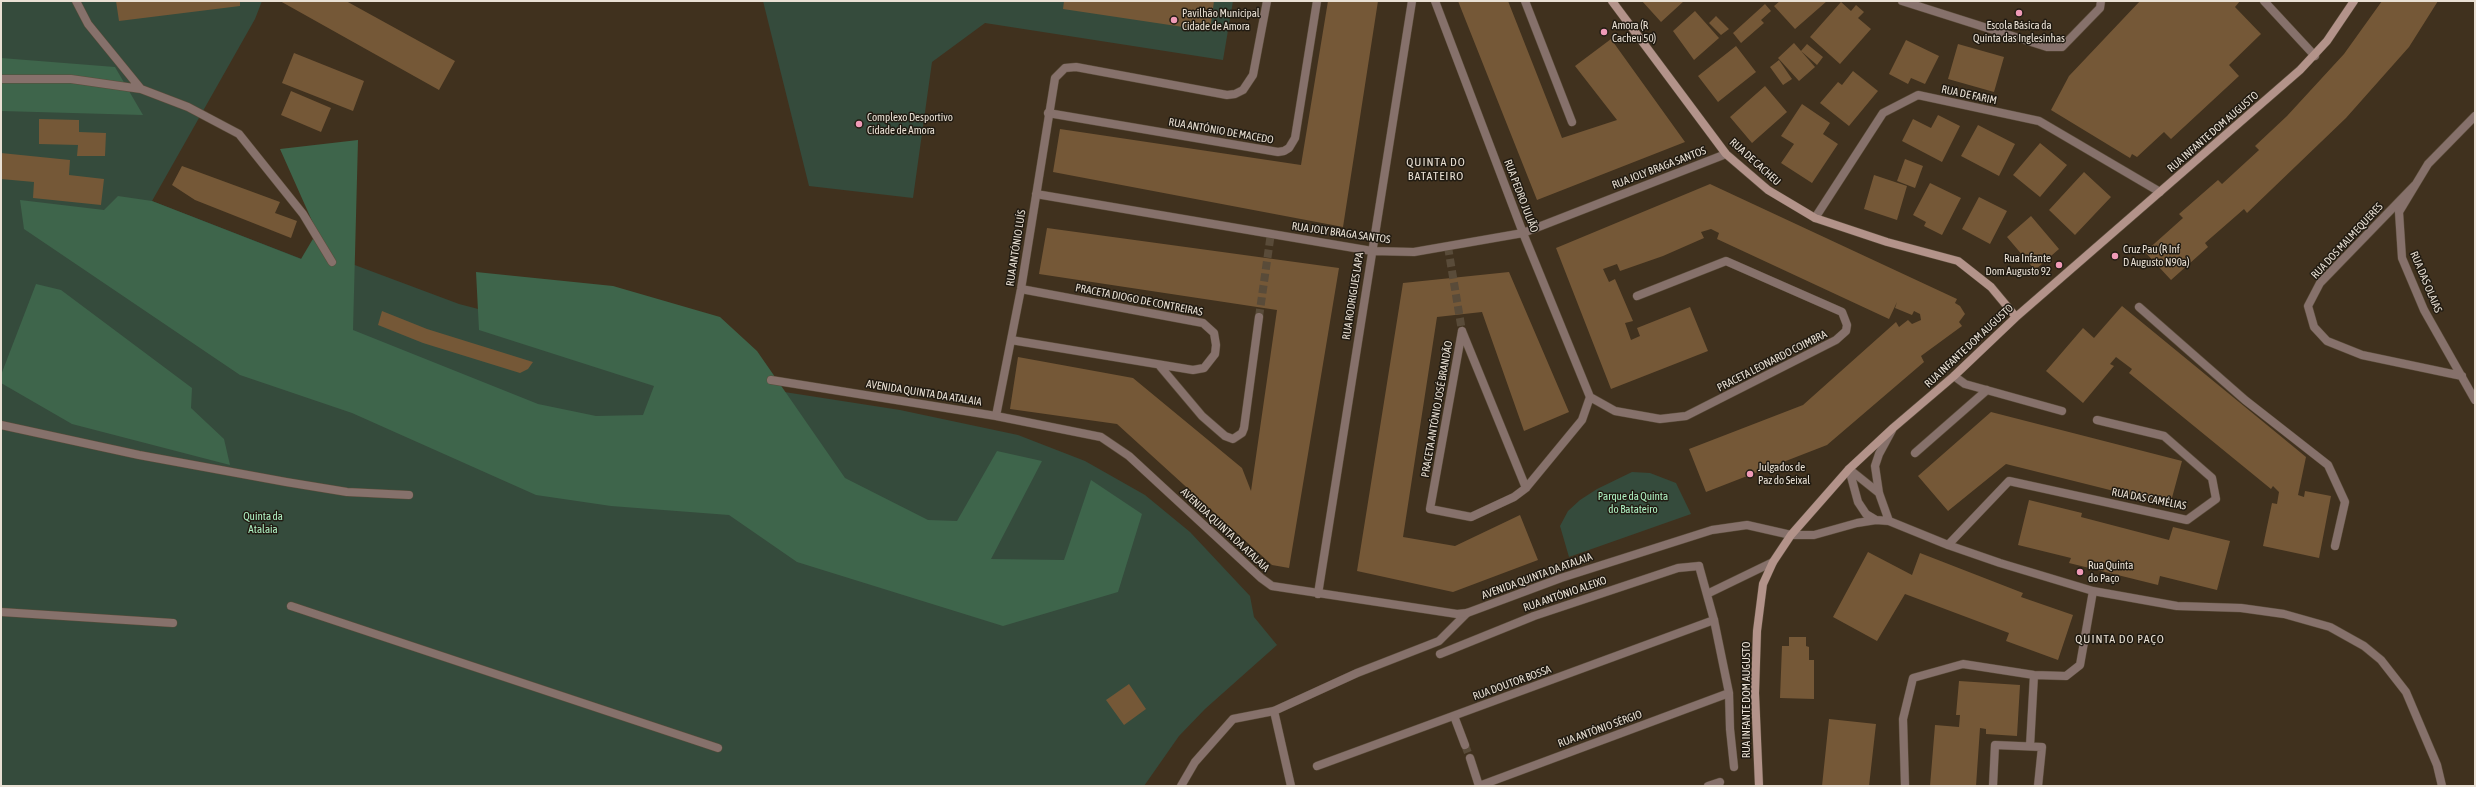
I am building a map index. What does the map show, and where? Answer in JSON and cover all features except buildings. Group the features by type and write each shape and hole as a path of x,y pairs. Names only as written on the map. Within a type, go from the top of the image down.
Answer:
{"main road":[{"name":"RUA DE CACHEU","path":"1612,1 1726,154 1768,190 1815,218 1887,242 1958,261 1992,287 2016,316"},
{"name":"RUA INFANTE DOM AUGUSTO","path":"1759,786 1755,693 1757,631 1763,584 1773,562 1791,535 1849,469 1893,428 1954,376 2016,316 2315,56 2354,1"}],"street":[{"path":"76,1 88,24 141,89"},
{"name":"RUA ANTÓNIO LUÍS","path":"996,416 1021,289 1053,83 1065,68 1076,66 1227,95 1235,94 1243,90 1253,75 1266,1"},
{"name":"RUA ANTÓNIO DE MACEDO","path":"1048,113 1278,152 1284,151 1289,148 1295,138 1317,1"},
{"name":"RUA RODRIGUES LAPA","path":"1318,594 1412,1"},
{"name":"RUA PEDRO JULIÃO","path":"1435,1 1523,233 1590,398"},
{"path":"1525,1 1572,122"},
{"path":"1902,1 2032,44 2062,47 2100,8 2101,1"},
{"path":"2264,1 2315,56"},
{"path":"1,79 71,79 141,89 188,108 238,134 303,214 332,262"},
{"name":"RUA DE FARIM","path":"1815,218 1883,113 1918,95 2039,121 2160,192"},
{"name":"RUA DAS OLAIAS","path":"2475,116 2428,164 2399,212 2402,258 2424,310 2475,400"},
{"name":"RUA JOLY BRAGA SANTOS","path":"1036,194 1372,250 1414,252 1523,233 1726,154"},
{"name":"RUA DOS MALMEQUERES","path":"2415,185 2320,283 2308,306 2314,327 2327,341 2362,355 2462,376"},
{"name":"PRACETA LEONARDO COIMBRA","path":"1590,398 1615,411 1660,419 1686,416 1836,340 1846,331 1848,325 1842,312 1726,261 1637,296"},
{"name":"PRACETA DIOGO DE CONTREIRAS","path":"1011,340 1193,370 1204,368 1215,354 1216,345 1214,332 1209,327 1198,322 1021,289"},
{"path":"2139,306 2245,400 2328,466 2345,502 2335,546"},
{"path":"1159,365 1202,416 1225,436 1233,439 1242,433 1244,428 1259,317"},
{"name":"PRACETA ANTÓNIO JOSÉ BRANDÃO","path":"1526,488 1462,330 1430,510 1464,517 1478,516 1514,497 1526,488 1582,420 1590,398"},
{"path":"1954,376 1966,384 2062,411"},
{"name":"AVENIDA QUINTA DA ATALAIA","path":"771,380 996,416 1100,437 1110,442 1129,456 1266,582 1279,588 1318,594 1458,614 1467,613 1561,578 1712,530 1747,525 1791,535"},
{"path":"1914,453 1987,390"},
{"name":"RUA DAS CAMÉLIAS","path":"1948,545 2009,481 2187,520 2216,499 2212,478 2164,436 2097,420"},
{"path":"1,425 138,455 286,482 347,492 409,495"},
{"path":"1889,521 1879,493 1875,466 1879,454 1893,428"},
{"path":"1849,469 1879,493"},
{"path":"1849,469 1858,502 1866,514 1876,520"},
{"path":"1791,535 1814,535 1857,522 1876,520 1889,521 1948,545 2093,591 2177,606 2241,608 2284,614 2330,627 2364,646 2380,660 2406,692 2437,765 2442,786"},
{"path":"1734,767 1730,730 1729,693 1707,594 1773,562"},
{"name":"RUA ANTÓNIO ALEIXO","path":"1440,654 1534,616 1678,568 1700,566 1707,594"},
{"path":"1905,786 1903,719 1913,678 1963,664 2034,675 2066,676 2080,665 2093,591"},
{"path":"291,606 718,748"},
{"path":"1,612 173,623"},
{"path":"1181,786 1195,762 1233,718 1274,711 1357,672 1439,641 1467,613"},
{"name":"RUA DOUTOR BOSSA","path":"1317,766 1714,620"},
{"path":"2030,746 2034,675"},
{"name":"RUA ANTÓNIO SÉRGIO","path":"1479,786 1729,693"},
{"path":"1274,711 1291,786"},
{"path":"1454,716 1465,745"},
{"path":"1993,786 1995,745 2042,747 2038,786"},
{"path":"1470,758 1479,786"},
{"path":"1708,786 1720,782"}],"green space":[{"name":"Quinta da Atalaia","path":"1,1 262,1 255,19 152,201 338,273 344,261 459,304 605,342 765,389 900,410 1018,435 1085,461 1145,495 1190,532 1250,596 1254,617 1277,645 1205,709 1179,736 1144,786 1,786"},
{"name":"Complexo Desportivo Cidade de Amora","path":"763,1 1233,1 1223,60 985,23 932,62 913,198 809,186"},
{"path":"1,58 115,67 143,115 1,111"},
{"path":"358,140 353,330 538,404 596,416 643,415 654,386 479,330 476,272 613,286 720,317 757,351 845,478 928,520 957,521 997,451 1042,461 991,559 1064,560 1091,480 1142,514 1118,592 1003,626 797,562 729,515 611,506 536,495 352,413 240,375 24,229 20,200 104,210 118,196 152,201 301,259 317,232 280,149"},
{"path":"36,284 61,290 192,388 191,408 224,439 230,465 72,424 1,383 1,375"},
{"name":"Parque da Quinta do Batateiro","path":"1632,472 1650,473 1676,483 1691,514 1569,557 1560,526 1568,511 1580,500 1597,489"}],"tunnel":[{"path":"1259,317 1271,233"},
{"path":"1448,247 1462,331"},
{"path":"1465,745 1470,758"}],"place":[{"name":"Escola Básica da Quinta das Inglesinhas","path":"2019,13"},
{"name":"Pavilhão Municipal Cidade de Amora","path":"1174,20"},
{"name":"Amora (R Cacheu 50)","path":"1604,32"},
{"name":"Complexo Desportivo Cidade de Amora","path":"859,124"},
{"name":"Cruz Pau (R Inf D Augusto N90a)","path":"2115,256"},
{"name":"Rua Infante Dom Augusto 92","path":"2059,265"},
{"name":"Julgados de Paz do Seixal","path":"1750,474"},
{"name":"Rua Quinta do Paço","path":"2080,572"}],"district":[{"name":"QUINTA DO BATATEIRO","path":"1436,169"},
{"name":"QUINTA DO PAÇO","path":"2120,639"}]}
